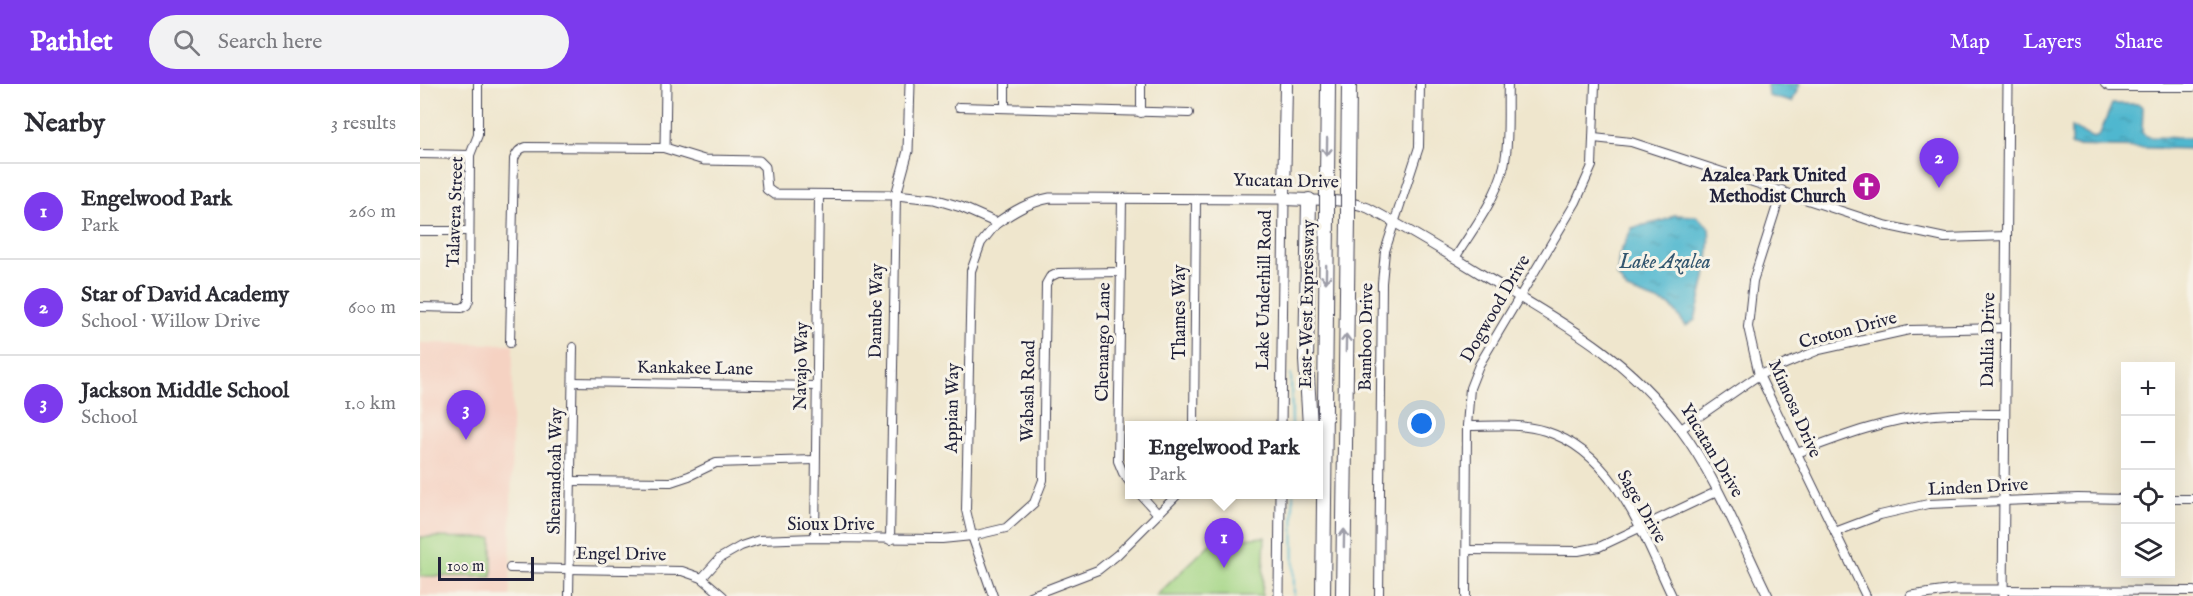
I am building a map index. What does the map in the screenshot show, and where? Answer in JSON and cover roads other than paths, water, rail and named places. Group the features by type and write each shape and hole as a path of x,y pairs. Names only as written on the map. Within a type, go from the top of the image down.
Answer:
{"highway":[{"name":"East-West Expressway","path":"1323,596 1328,84"},
{"path":"1343,596 1349,84"},
{"path":"1348,164 1358,84"},
{"path":"1309,200 1306,360 1310,421"},
{"path":"1318,499 1323,527"}],"main road":[{"name":"Lake Underhill Road","path":"1284,199 1286,84"},
{"name":"Yucatan Drive","path":"1284,199 1309,200"}],"street":[{"name":"Talavera Street","path":"420,307 462,308 469,300 470,155 478,135 478,84"},
{"path":"665,148 666,84"},
{"name":"Danube Way","path":"890,540 896,195 908,151 910,84"},
{"path":"1005,84 1005,108"},
{"path":"1141,113 1142,84"},
{"name":"Bamboo Drive","path":"1378,596 1382,283 1385,251 1419,147 1420,84"},
{"path":"1455,258 1492,198 1502,174 1506,154 1508,84"},
{"name":"Dogwood Drive","path":"1466,596 1467,426 1470,388 1479,365 1576,202 1592,166 1594,84"},
{"name":"Dahlia Drive","path":"2003,593 2008,84"},
{"path":"2105,84 2110,87 2193,87"},
{"path":"959,107 1188,113"},
{"path":"1594,138 1631,142 1884,225 1912,232 1946,238 2007,236"},
{"path":"510,343 514,159 521,148 665,148 704,160 759,161 765,167 766,186 771,193 896,195 934,199 997,223"},
{"path":"420,154 470,155"},
{"name":"Mimosa Drive","path":"1782,190 1753,281 1748,327 1759,375 1866,596"},
{"name":"Navajo Way","path":"815,538 819,195"},
{"name":"Yucatan Drive","path":"997,223 1018,208 1035,201 1070,197 1284,199"},
{"name":"Chenango Lane","path":"1122,198 1118,460 1125,476"},
{"name":"Thames Way","path":"1194,421 1196,199"},
{"name":"Lake Underhill Road","path":"1281,421 1284,199"},
{"name":"Yucatan Drive","path":"1309,200 1352,202 1394,222 1581,333 1637,379 1681,429 1718,491 1768,596"},
{"name":"Appian Way","path":"993,596 972,536 966,510 969,288 971,271 981,243 997,223"},
{"path":"420,231 469,231"},
{"name":"Wabash Road","path":"972,536 1006,528 1034,503 1043,480 1046,284 1050,277 1058,273 1120,272"},
{"name":"Croton Drive","path":"1681,429 1759,375 1819,350 1909,330 2006,328"},
{"name":"Shenandoah Way","path":"569,596 573,347"},
{"name":"Kankakee Lane","path":"573,382 816,386"},
{"path":"1797,453 1855,430 1902,420 1935,415 2005,414"},
{"name":"Sage Drive","path":"1467,426 1517,426 1544,431 1575,444 1598,464 1618,490 1672,596"},
{"path":"571,481 671,482 716,463 815,460"},
{"path":"1467,550 1578,551 1599,547 1718,491"},
{"path":"1144,499 1157,513"},
{"path":"1030,596 1098,570 1118,555 1173,499"},
{"path":"1279,596 1280,499"},
{"name":"Linden Drive","path":"1835,532 1880,515 1928,504 2121,499"},
{"path":"2175,499 2193,499"},
{"name":"Sioux Drive","path":"702,578 720,558 741,546 759,540 815,538 890,540 972,536"},
{"name":"Engel Drive","path":"510,568 682,571 702,578 723,596"},
{"path":"1911,596 1954,590 2003,593 2193,591"}],"water":[{"path":"1767,84 1800,84 1792,102 1768,96"},
{"path":"2112,104 2139,104 2143,108 2142,133 2148,137 2193,138 2193,149 2071,146 2071,127 2093,138 2099,136"},
{"name":"Lake Azalea","path":"1674,215 1696,216 1709,227 1708,262 1703,286 1695,320 1686,326 1671,306 1627,290 1617,275 1619,255 1632,228 1659,222"}],"waterway":[{"path":"1291,375 1292,421"},
{"path":"1293,499 1294,596"}],"place":[{"name":"Azalea Park United Methodist Church","path":"1867,186"},
{"name":"Star of David Academy","path":"1939,188"},
{"name":"Jackson Middle School","path":"466,440"},
{"name":"Engelwood Park","path":"1224,568"}]}
